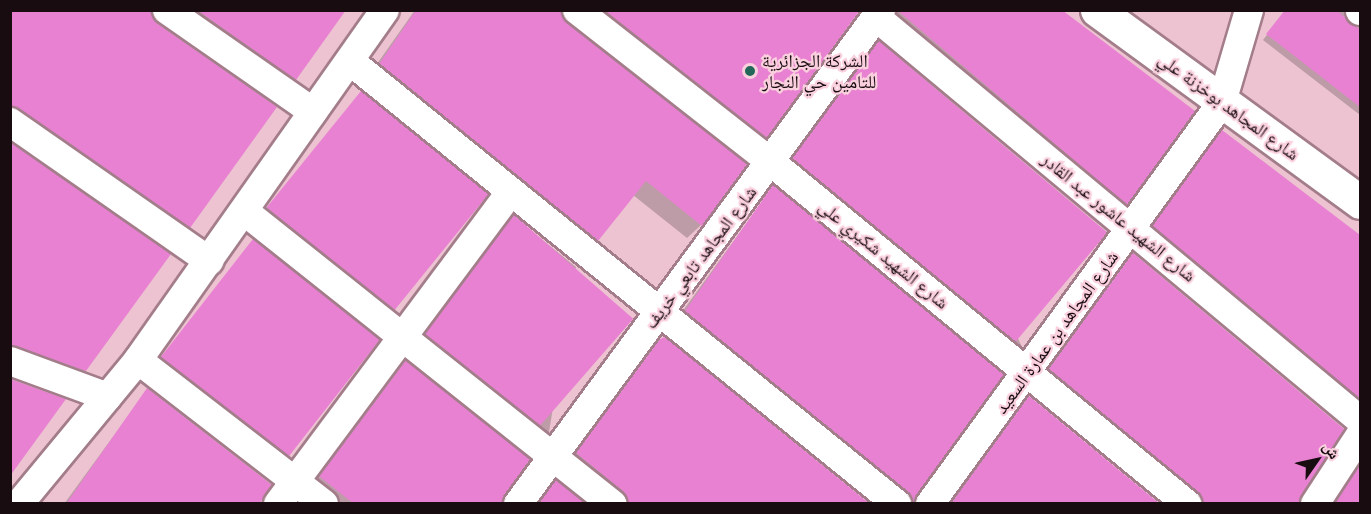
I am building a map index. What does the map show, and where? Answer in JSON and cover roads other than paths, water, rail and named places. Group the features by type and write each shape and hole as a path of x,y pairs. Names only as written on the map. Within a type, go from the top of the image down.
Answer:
{"street":[{"path":"167,10 313,112"},
{"path":"19,504 138,360 385,10"},
{"name":"شارع الشهيد شكيري علي","path":"577,10 771,162 1028,370 1187,504"},
{"name":"شارع المجاهد بوخزنة علي","path":"1097,10 1360,202"},
{"path":"1222,102 1248,10"},
{"name":"شارع المجاهد تابعي خريف","path":"518,504 879,14"},
{"name":"شارع الشهيد عاشور عبد القادر","path":"879,14 1360,420"},
{"path":"350,61 658,313 897,504"},
{"name":"شارع المجاهد بن عمارة السعيد","path":"930,504 1222,102"},
{"path":"10,122 209,261"},
{"path":"278,504 510,193"},
{"path":"244,211 613,504"},
{"path":"138,360 324,504"},
{"path":"10,361 108,397"},
{"path":"1315,504 1360,435"}],"place":[{"name":"الشركة الجزائرية للتامين حي النجار","path":"750,71"}]}
